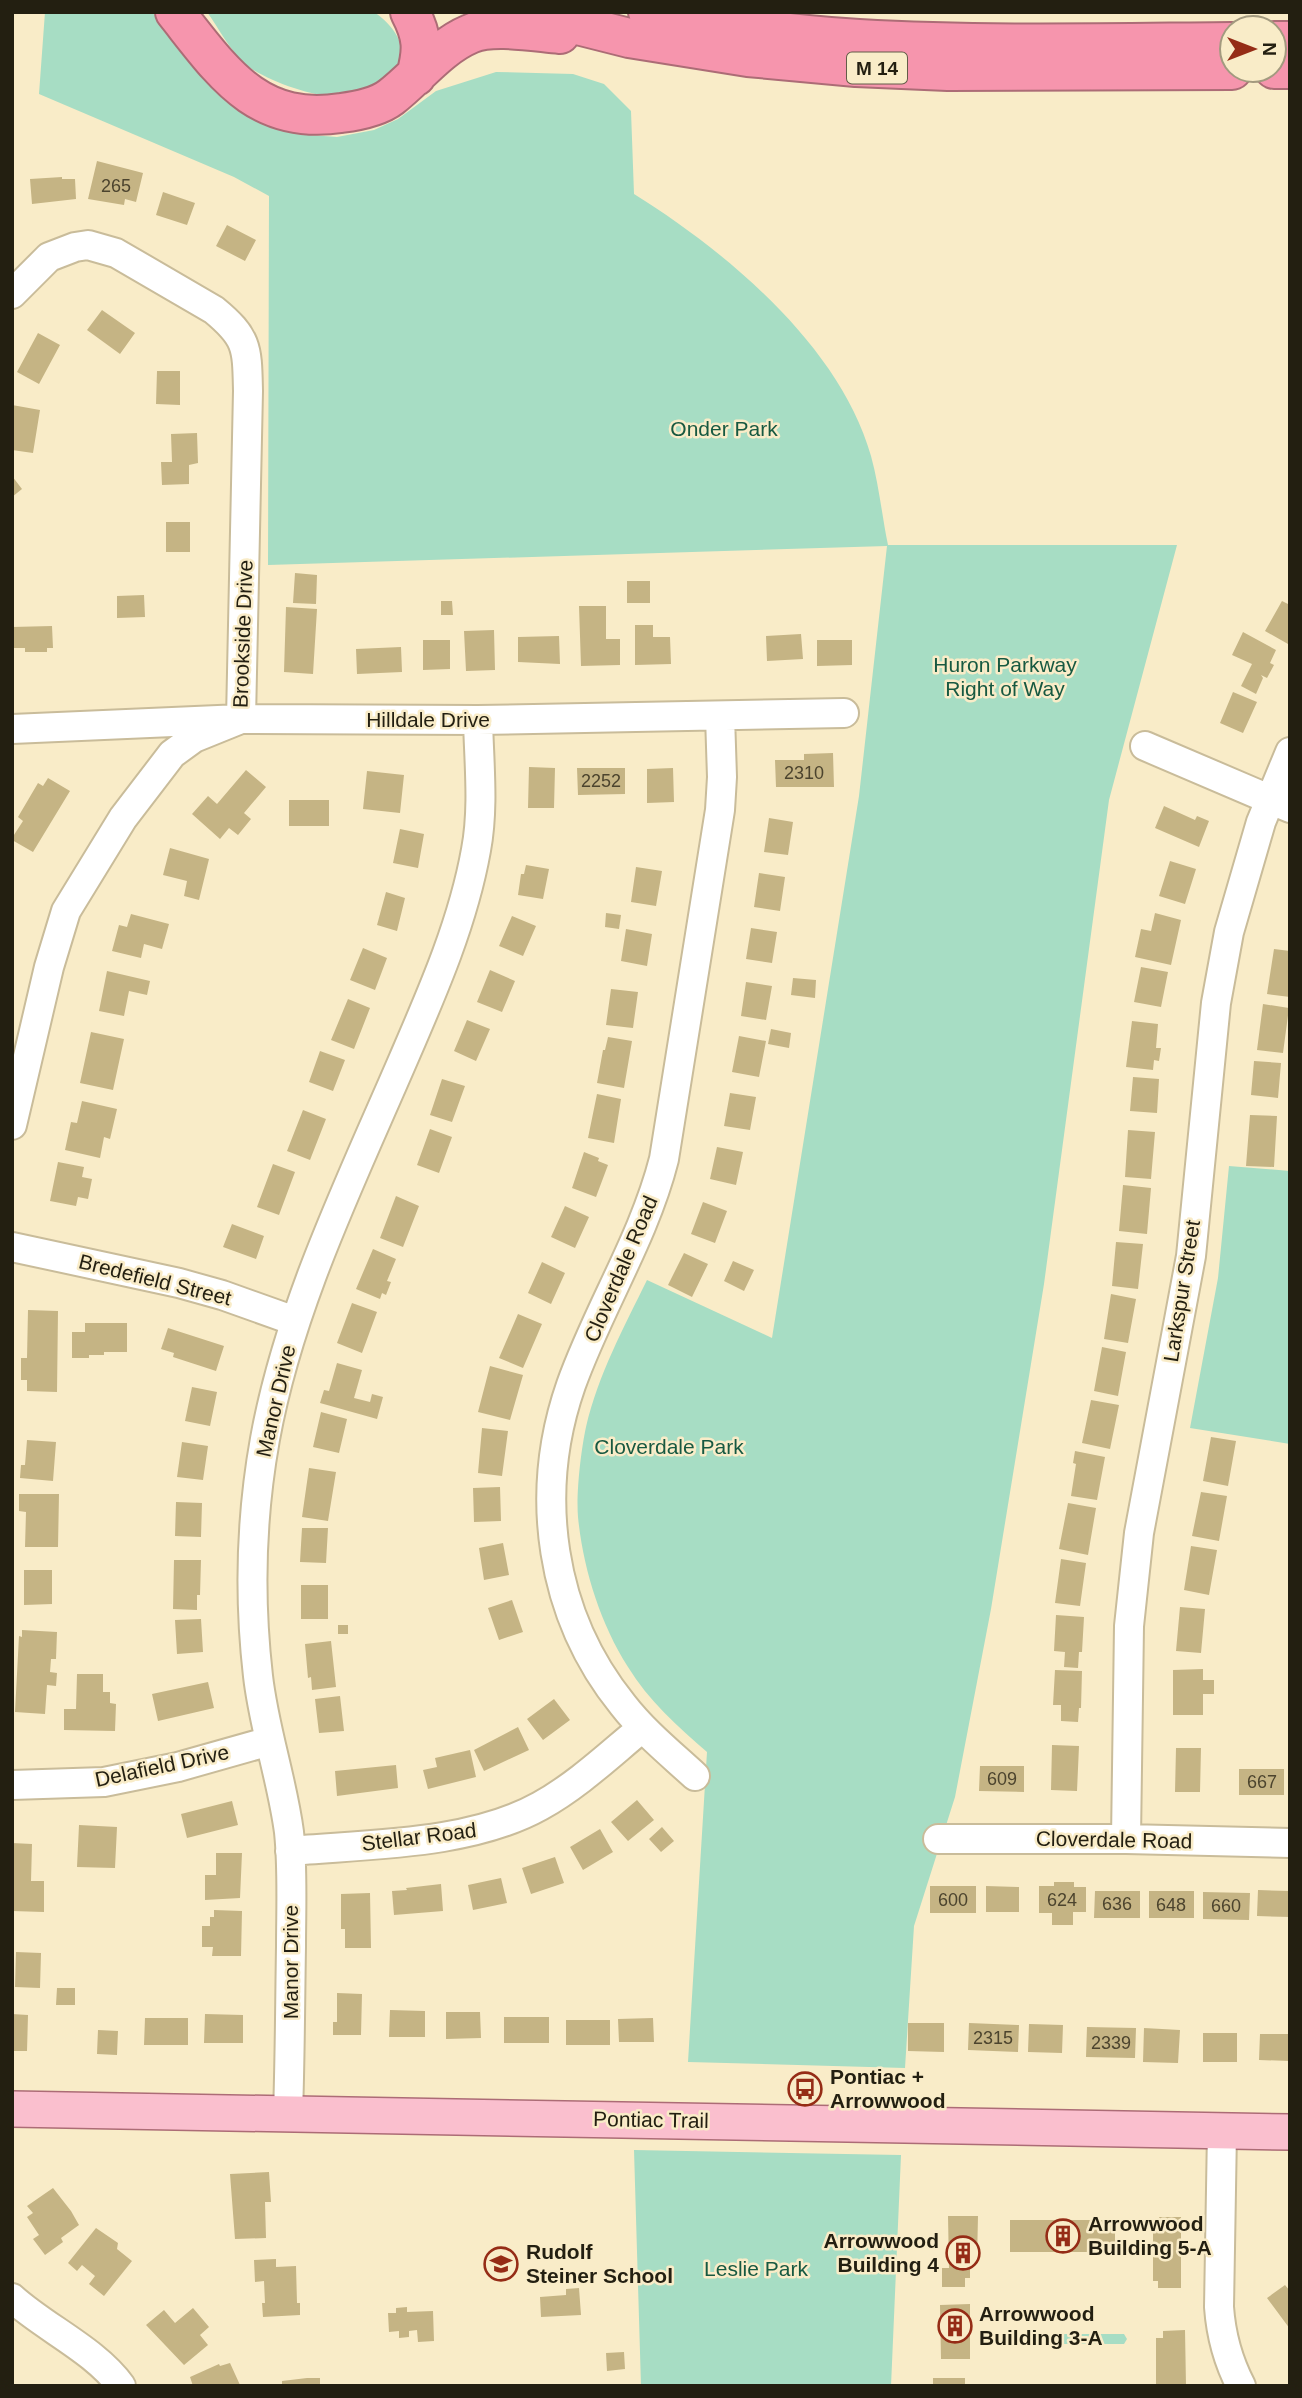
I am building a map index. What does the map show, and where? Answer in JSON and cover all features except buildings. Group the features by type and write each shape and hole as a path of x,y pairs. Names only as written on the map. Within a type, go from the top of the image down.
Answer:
{"highway":[{"path":"175,12 233,83 261,103 292,114 323,116 356,111 388,99 452,44 472,32 638,25"},
{"path":"410,12 420,32 421,57 416,76"},
{"name":"M 14","path":"526,12 638,25 748,29 858,39 1036,44 1218,42"},
{"path":"758,12 858,39"},
{"name":"M 14","path":"638,25 748,57 856,67 948,71 1218,70"}],"main road":[{"name":"Pontiac Trail","path":"12,2109 1290,2132"}],"street":[{"name":"Brookside Drive","path":"12,294 49,257 88,245 116,253 214,310 228,321 245,343 248,391 241,719 194,738 172,754 123,818 66,911 49,967 12,1125"},
{"name":"Hilldale Drive","path":"12,729 241,719 478,720 844,713"},
{"name":"Cloverdale Road","path":"695,1776 642,1728 602,1677 572,1614 552,1545 553,1466 571,1385 654,1194 664,1160 720,810 720,716"},
{"name":"Manor Drive","path":"288,2113 290,1851 283,1794 258,1677 253,1608 254,1520 266,1436 295,1321 359,1161 427,1004 462,909 478,836 478,720"},
{"path":"1145,746 1279,803"},
{"name":"Larkspur Street","path":"1126,1839 1129,1626 1139,1533 1191,1256 1218,991 1229,932 1279,803 1290,752"},
{"name":"Bredefield Street","path":"12,1247 179,1283 295,1321"},
{"name":"Stellar Road","path":"290,1851 445,1837 497,1825 539,1807 560,1794 642,1728"},
{"name":"Delafield Drive","path":"12,1785 104,1783 178,1767 270,1741"},
{"name":"Cloverdale Road","path":"938,1839 1126,1839 1290,1843"},
{"path":"1222,2131 1219,2307 1221,2331 1227,2353 1241,2386"},
{"path":"12,2298 92,2357 114,2375 121,2386"}],"green space":[{"path":"45,12 152,12 230,104 259,122 297,134 337,137 374,130 398,119 436,91 496,72 573,74 604,84 631,111 634,194 670,217 742,273 807,340 834,377 856,416 871,456 888,545 1177,545 1109,800 1044,1284 991,1609 955,1797 914,1926 905,2068 688,2062 707,1752 654,1702 618,1650 594,1595 578,1517 582,1447 591,1408 612,1352 647,1280 772,1338 859,796 887,546 268,565 269,196 234,177 39,94"},
{"path":"207,12 374,12 397,35 401,44 401,63 384,83 341,96 318,95 265,76 245,64"},
{"path":"1229,1166 1290,1171 1290,1444 1190,1428 1218,1278"},
{"name":"Leslie Park","path":"634,2150 901,2155 891,2386 641,2386"},
{"path":"1002,2334 1124,2334 1127,2339 1124,2344 1002,2344 999,2338"}],"place":[{"name":"Pontiac + Arrowwood","path":"805,2089"},
{"name":"Arrowwood Building 5-A","path":"1063,2236"},
{"name":"Arrowwood Building 4","path":"963,2253"},
{"name":"Rudolf Steiner School","path":"501,2264"},
{"name":"Arrowwood Building 3-A","path":"955,2326"}],"park label":[{"name":"Onder Park","path":"724,429"},
{"name":"Huron Parkway Right of Way","path":"1005,677"},
{"name":"Cloverdale Park","path":"669,1447"}]}
